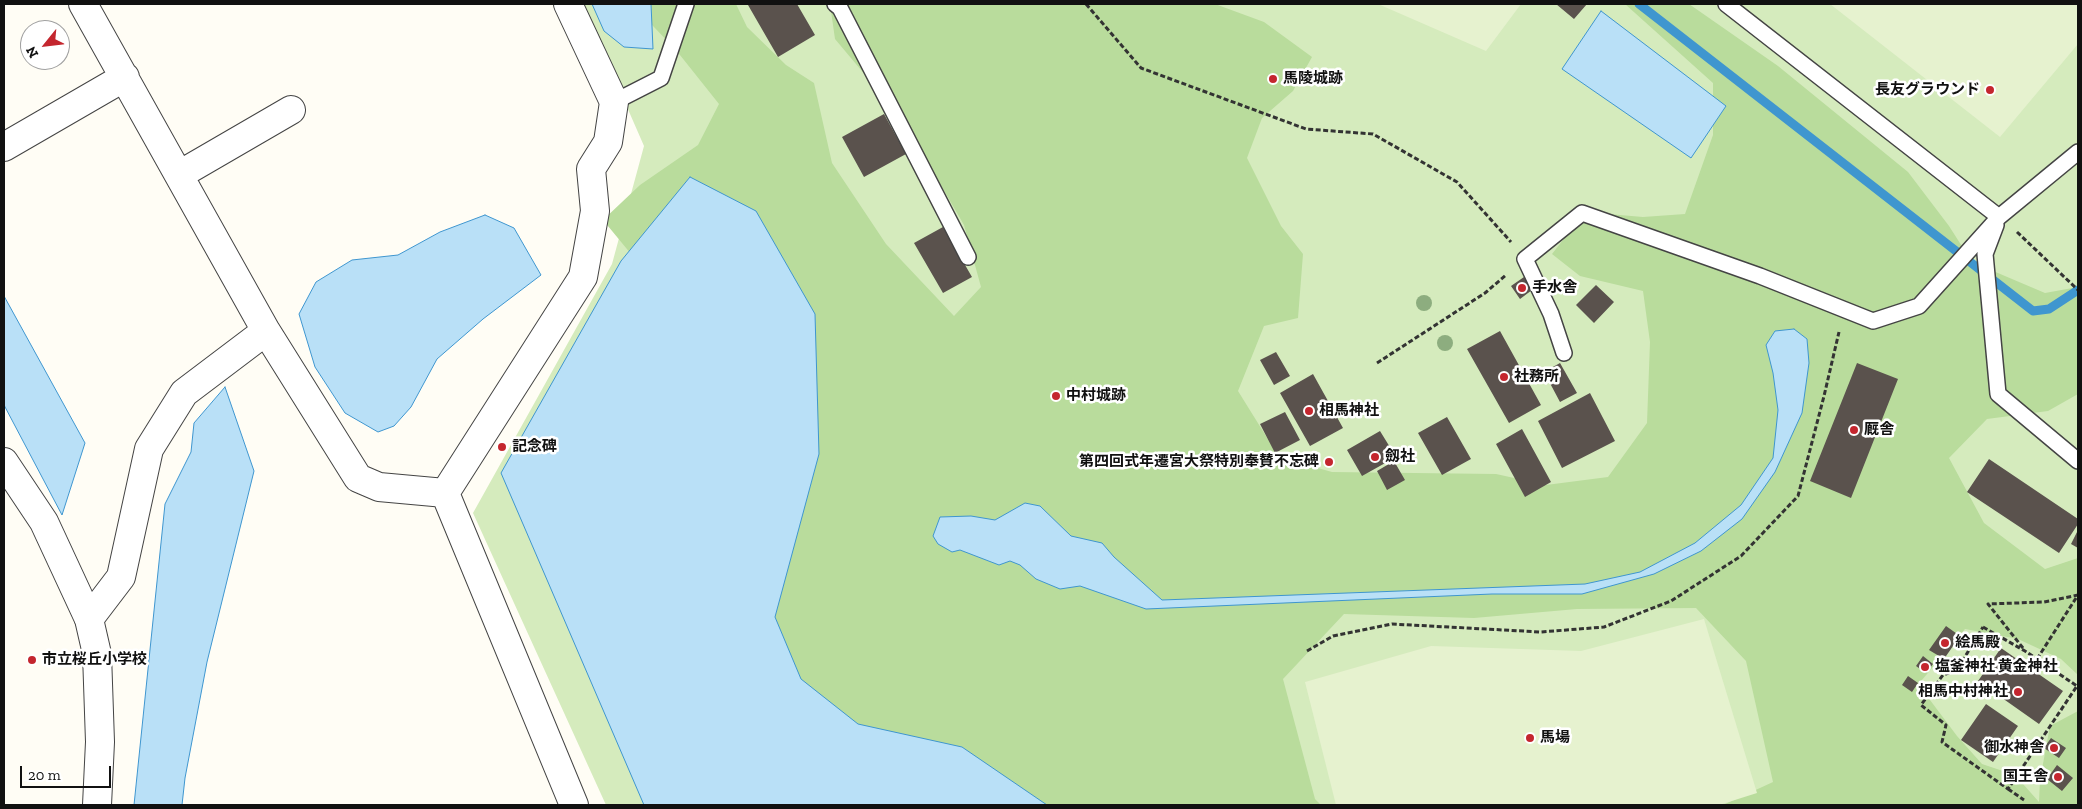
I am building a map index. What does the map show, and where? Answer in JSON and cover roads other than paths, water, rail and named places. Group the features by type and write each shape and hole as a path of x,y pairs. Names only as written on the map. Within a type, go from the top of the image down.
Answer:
{"street":[{"path":"83,4 266,331 358,478 379,487 445,493"},
{"path":"445,493 583,278 595,211 591,169 608,142 614,102 568,4"},
{"path":"4,147 125,77"},
{"path":"179,175 291,110"},
{"path":"89,619 121,577 149,449 184,393 266,331"},
{"path":"4,462 44,522 89,619 97,654 100,742 98,805"},
{"path":"445,493 574,805"}],"lane":[{"path":"614,102 661,78 686,4"},
{"path":"835,4 840,8 968,257"},
{"path":"1726,4 1999,217"},
{"path":"1564,354 1551,314 1525,259 1582,213 1760,276 1873,321 1919,306 1999,217 2078,152"},
{"path":"1999,217 1985,254 1998,394 2076,455"}],"water":[{"path":"592,4 651,4 653,49 624,47 604,31"},
{"path":"1601,11 1726,106 1691,158 1562,69"},
{"path":"690,177 756,211 815,314 819,454 775,617 801,679 858,724 962,747 1047,805 644,805 501,473 621,261"},
{"path":"485,215 514,228 541,275 483,319 437,359 411,407 394,426 378,432 345,413 315,367 299,314 316,282 352,260 398,255 440,232"},
{"path":"4,296 85,443 62,515 4,405"},
{"path":"1794,329 1807,339 1809,363 1802,413 1775,472 1742,519 1701,551 1654,574 1582,594 1492,594 1146,609 1080,586 1060,589 1036,579 1020,565 1010,561 999,565 960,550 952,552 938,544 933,536 940,517 971,516 995,520 1025,503 1040,506 1071,536 1102,543 1114,557 1162,600 1585,584 1640,572 1695,543 1741,505 1773,458 1778,410 1773,373 1766,345 1775,331"},
{"path":"225,387 254,471 207,662 185,778 182,805 134,805 165,504 191,452 194,423"}],"waterway":[{"path":"1639,4 2033,311 2049,309 2078,290"}],"place":[{"name":"馬陵城跡","path":"1273,79"},
{"name":"長友グラウンド","path":"1990,90"},
{"name":"手水舎","path":"1522,288"},
{"name":"社務所","path":"1504,377"},
{"name":"中村城跡","path":"1056,396"},
{"name":"相馬神社","path":"1309,411"},
{"name":"厩舎","path":"1854,430"},
{"name":"記念碑","path":"502,447"},
{"name":"劔社","path":"1375,457"},
{"name":"第四回式年遷宮大祭特別奉賛不忘碑","path":"1329,462"},
{"name":"絵馬殿","path":"1945,643"},
{"name":"市立桜丘小学校","path":"32,660"},
{"name":"塩釜神社 黄金神社","path":"1925,667"},
{"name":"相馬中村神社","path":"2018,692"},
{"name":"馬場","path":"1530,738"},
{"name":"御水神舎","path":"2054,748"},
{"name":"国王舎","path":"2058,777"}]}
